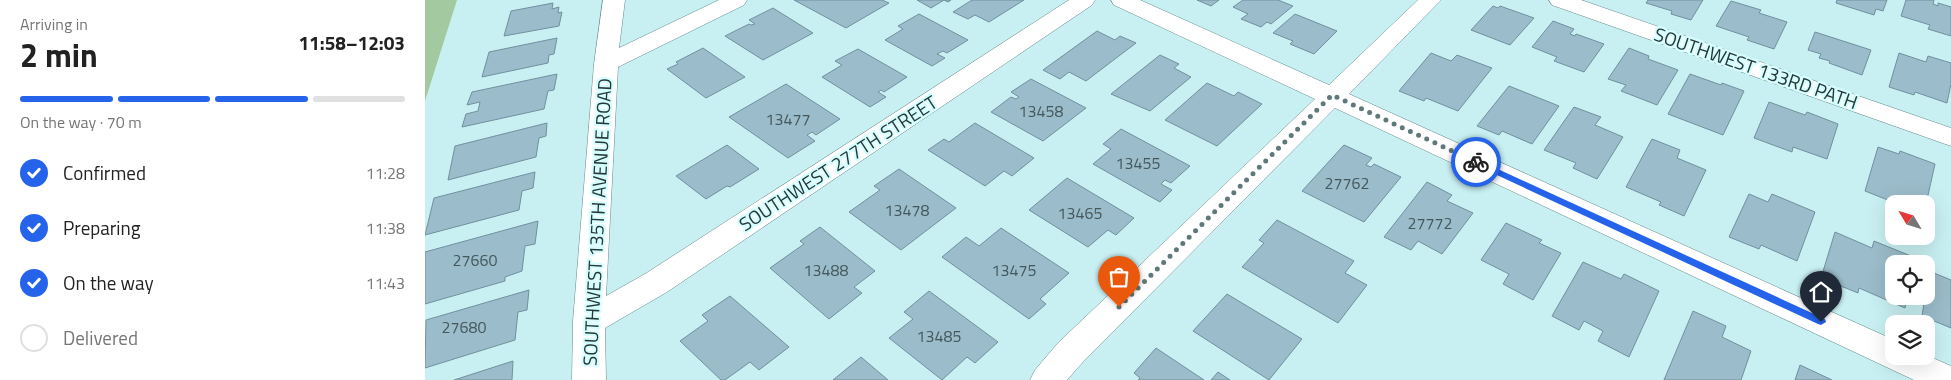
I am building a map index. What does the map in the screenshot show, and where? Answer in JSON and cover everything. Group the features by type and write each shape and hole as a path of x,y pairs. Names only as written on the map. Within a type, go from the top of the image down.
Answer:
{"street":[{"name":"SOUTHWEST 135TH AVENUE ROAD","path":"589,380 589,321 605,64 614,0"},
{"path":"605,64 736,0"},
{"name":"SOUTHWEST 277TH STREET","path":"589,321 656,283 1084,0"},
{"path":"1122,0 1332,95 1885,351"},
{"path":"1047,380 1069,353 1131,295 1430,0"},
{"name":"SOUTHWEST 133RD PATH","path":"1560,0 1951,137"},
{"path":"1914,365 1947,380"}],"green space":[{"path":"425,0 457,0 425,101"}],"building":[{"path":"794,0 882,0 889,3 846,28"},
{"path":"917,0 944,0 931,8"},
{"path":"972,0 1024,0 989,22 975,15 968,19 953,12"},
{"path":"1197,0 1219,0 1211,6"},
{"path":"1243,0 1278,0 1293,6 1271,24 1267,22 1261,27 1241,19 1248,14 1233,7"},
{"path":"1648,0 1703,0 1691,20 1671,14 1672,11 1646,3"},
{"path":"1837,0 1887,0 1883,11 1876,9 1874,15 1836,3"},
{"path":"1906,0 1934,0 1933,4 1938,6 1938,3 1951,7 1951,36 1928,29 1930,25 1901,16"},
{"path":"1731,1 1761,10 1759,13 1787,22 1774,49 1747,40 1749,37 1716,26"},
{"path":"553,3 552,9 559,7 558,13 562,12 559,26 504,36 511,11"},
{"path":"1493,6 1498,8 1500,6 1534,18 1510,45 1471,30"},
{"path":"773,8 813,33 763,60 725,36 749,24 755,24 749,20"},
{"path":"919,14 968,40 947,53 943,51 937,54 945,58 932,66 885,40 903,29 898,26"},
{"path":"1295,14 1337,31 1314,54 1290,44 1293,41 1273,33"},
{"path":"1553,21 1574,29 1570,34 1575,36 1576,34 1604,44 1584,72 1554,61 1557,57 1532,47"},
{"path":"1097,31 1115,40 1120,36 1136,43 1086,81 1069,72 1060,79 1043,70"},
{"path":"1815,32 1871,50 1862,75 1829,63 1830,61 1819,58 1821,54 1808,50"},
{"path":"557,38 554,54 549,55 548,63 482,77 489,52"},
{"path":"703,48 745,77 706,98 667,69 678,64 676,62"},
{"path":"1629,48 1649,56 1648,59 1678,70 1657,105 1621,91 1626,85 1608,79"},
{"path":"858,49 907,77 884,92 881,90 878,92 886,97 870,107 822,77 842,65 835,61"},
{"path":"1431,53 1451,61 1457,55 1492,68 1458,111 1426,98 1424,101 1399,91"},
{"path":"1899,53 1926,62 1928,56 1951,63 1951,84 1947,103 1915,92 1914,95 1889,87"},
{"path":"1160,55 1179,64 1174,68 1191,77 1150,111 1111,94"},
{"path":"557,74 554,90 548,91 544,109 462,127 466,114 478,111 480,102 467,105 472,92"},
{"path":"1690,74 1744,91 1723,135 1668,114"},
{"path":"1031,79 1086,108 1043,141 991,112 1011,97 1016,99 1019,97 1011,92"},
{"path":"1207,83 1234,96 1238,92 1262,104 1217,146 1165,120"},
{"path":"786,84 840,119 816,135 812,132 807,135 815,141 788,158 729,117"},
{"path":"1509,86 1559,106 1532,144 1502,131 1499,135 1477,126"},
{"path":"1769,102 1805,115 1807,112 1838,124 1827,159 1793,147 1792,152 1754,138"},
{"path":"1574,107 1601,117 1595,125 1623,137 1597,179 1573,168 1576,163 1544,150"},
{"path":"547,123 546,136 539,138 536,157 448,180 455,146"},
{"path":"975,123 1034,158 1012,176 1004,171 985,186 928,150 944,139 949,142"},
{"path":"1121,129 1190,166 1171,183 1165,180 1161,184 1172,190 1160,202 1093,164 1111,149 1103,144"},
{"path":"1652,139 1680,150 1677,158 1706,170 1684,216 1659,205 1661,202 1626,187"},
{"path":"727,145 759,169 706,199 676,176"},
{"path":"1344,145 1372,158 1366,165 1371,167 1374,164 1401,177 1364,222 1302,191"},
{"path":"1878,147 1899,154 1900,151 1935,164 1928,195 1885,195 1885,199 1865,191"},
{"path":"899,169 956,208 901,250 849,212 880,190 874,186"},
{"path":"535,172 533,188 522,191 519,210 425,235 434,198"},
{"path":"1067,178 1134,218 1116,235 1108,230 1088,247 1029,210"},
{"path":"1427,182 1452,195 1447,201 1473,213 1442,254 1418,241 1411,250 1384,237"},
{"path":"1749,194 1768,202 1772,194 1815,212 1797,261 1761,245 1759,249 1729,237"},
{"path":"1277,220 1354,261 1345,273 1367,285 1338,323 1242,267 1264,243 1259,240"},
{"path":"538,221 535,244 525,246 522,271 505,277 505,281 425,304 425,252"},
{"path":"1506,223 1542,240 1539,243 1561,253 1533,300 1503,284 1509,274 1481,260"},
{"path":"820,227 875,271 854,287 862,293 829,319 770,268 804,244 800,241"},
{"path":"1001,228 1069,273 1040,299 1046,304 1029,319 942,257 966,237 979,246"},
{"path":"1835,232 1872,248 1874,241 1909,255 1885,255 1885,299 1859,288 1858,293 1821,278"},
{"path":"1583,262 1621,279 1624,274 1659,291 1629,357 1598,341 1603,331 1584,321 1579,330 1552,316"},
{"path":"1935,273 1951,280 1951,328 1935,321 1935,315 1922,315 1924,305 1935,305"},
{"path":"529,290 527,310 518,312 515,340 425,368 426,320"},
{"path":"929,291 998,342 975,363 967,357 942,380 889,338 913,319 904,312"},
{"path":"1227,294 1302,339 1269,380 1193,331"},
{"path":"730,296 789,347 759,370 750,362 725,380 721,380 680,341 708,321 702,315"},
{"path":"1693,311 1726,326 1722,337 1751,351 1741,380 1664,380"},
{"path":"1156,348 1204,380 1138,380 1140,378 1134,373"},
{"path":"861,357 888,380 833,380"},
{"path":"513,361 512,380 454,380"},
{"path":"1800,365 1832,380 1795,380"},
{"path":"1218,372 1230,380 1211,380"}],"way so far":[{"path":"1119,307 1332,95 1476,162"}],"route":[{"path":"1476,162 1821,322"}]}
